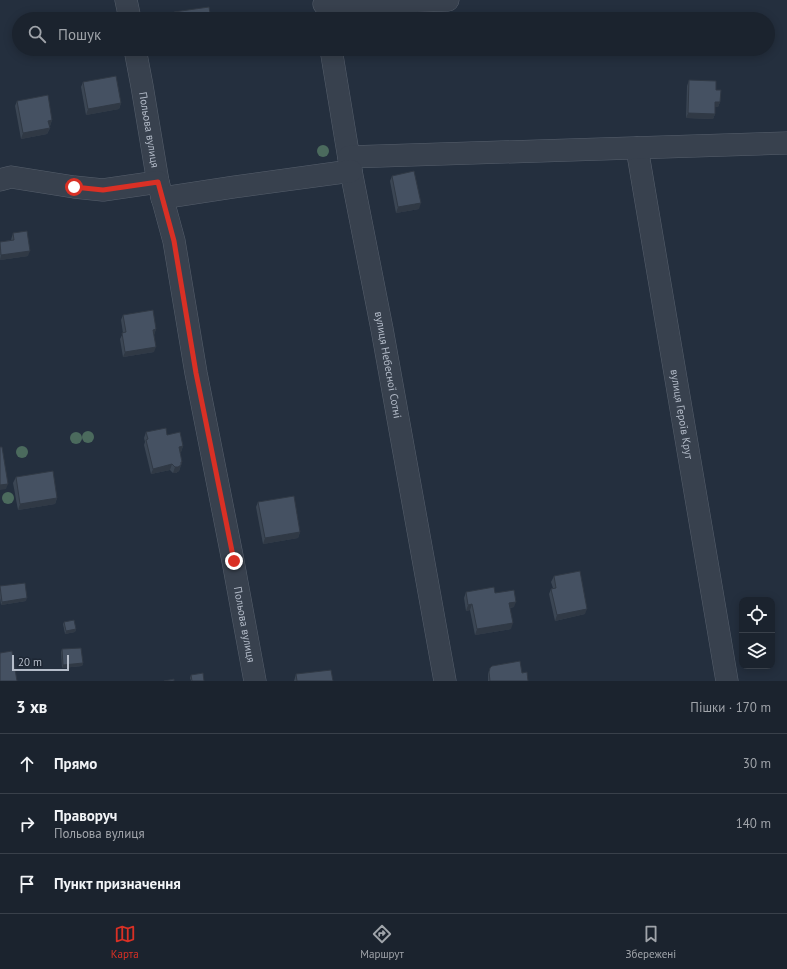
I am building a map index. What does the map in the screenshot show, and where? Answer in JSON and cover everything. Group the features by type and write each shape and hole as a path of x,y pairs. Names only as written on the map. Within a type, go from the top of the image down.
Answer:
{"street":[{"path":"126,0 129,12"},
{"path":"325,8 448,0"},
{"name":"Польова вулиця","path":"136,56 160,190 174,241 196,373 234,561 255,681"},
{"name":"вулиця Небесної Сотні","path":"332,56 350,164 392,382 444,681"},
{"path":"0,180 11,177 103,190 160,190 234,187 350,164 637,148 787,143"},
{"name":"вулиця Героїв Крут","path":"637,148 727,681"}],"building":[{"path":"209,7 210,12 174,12"},
{"path":"116,76 121,103 88,109 83,82"},
{"path":"689,80 716,81 716,90 721,90 720,102 715,102 715,114 688,113"},
{"path":"48,95 52,120 48,121 50,128 23,133 17,101"},
{"path":"414,171 421,203 398,207 392,176"},
{"path":"27,231 30,251 1,255 0,242 14,240 13,233"},
{"path":"153,310 156,329 153,330 156,347 125,352 122,333 126,332 123,315"},
{"path":"166,428 167,435 180,432 183,446 179,447 182,462 178,467 175,467 172,464 153,469 146,440 148,439 146,432"},
{"path":"0,447 2,447 8,484 0,485"},
{"path":"53,471 57,498 20,504 16,477"},
{"path":"294,496 300,532 265,538 258,502"},
{"path":"580,571 587,609 557,615 551,589 556,588 554,576"},
{"path":"25,583 27,598 2,602 0,586"},
{"path":"494,587 495,593 514,590 516,602 509,603 513,623 477,629 472,604 468,605 466,592"},
{"path":"74,620 76,629 66,631 64,622"},
{"path":"81,648 83,663 63,665 62,649"},
{"path":"12,651 17,681 0,681 0,653"},
{"path":"520,661 522,673 527,672 528,681 490,681 489,672 492,666"},
{"path":"331,670 333,681 297,681 296,674"},
{"path":"203,673 204,681 192,681 191,675"}],"route":[{"path":"74,187 103,190 158,182 174,241 196,373 234,561"}]}
